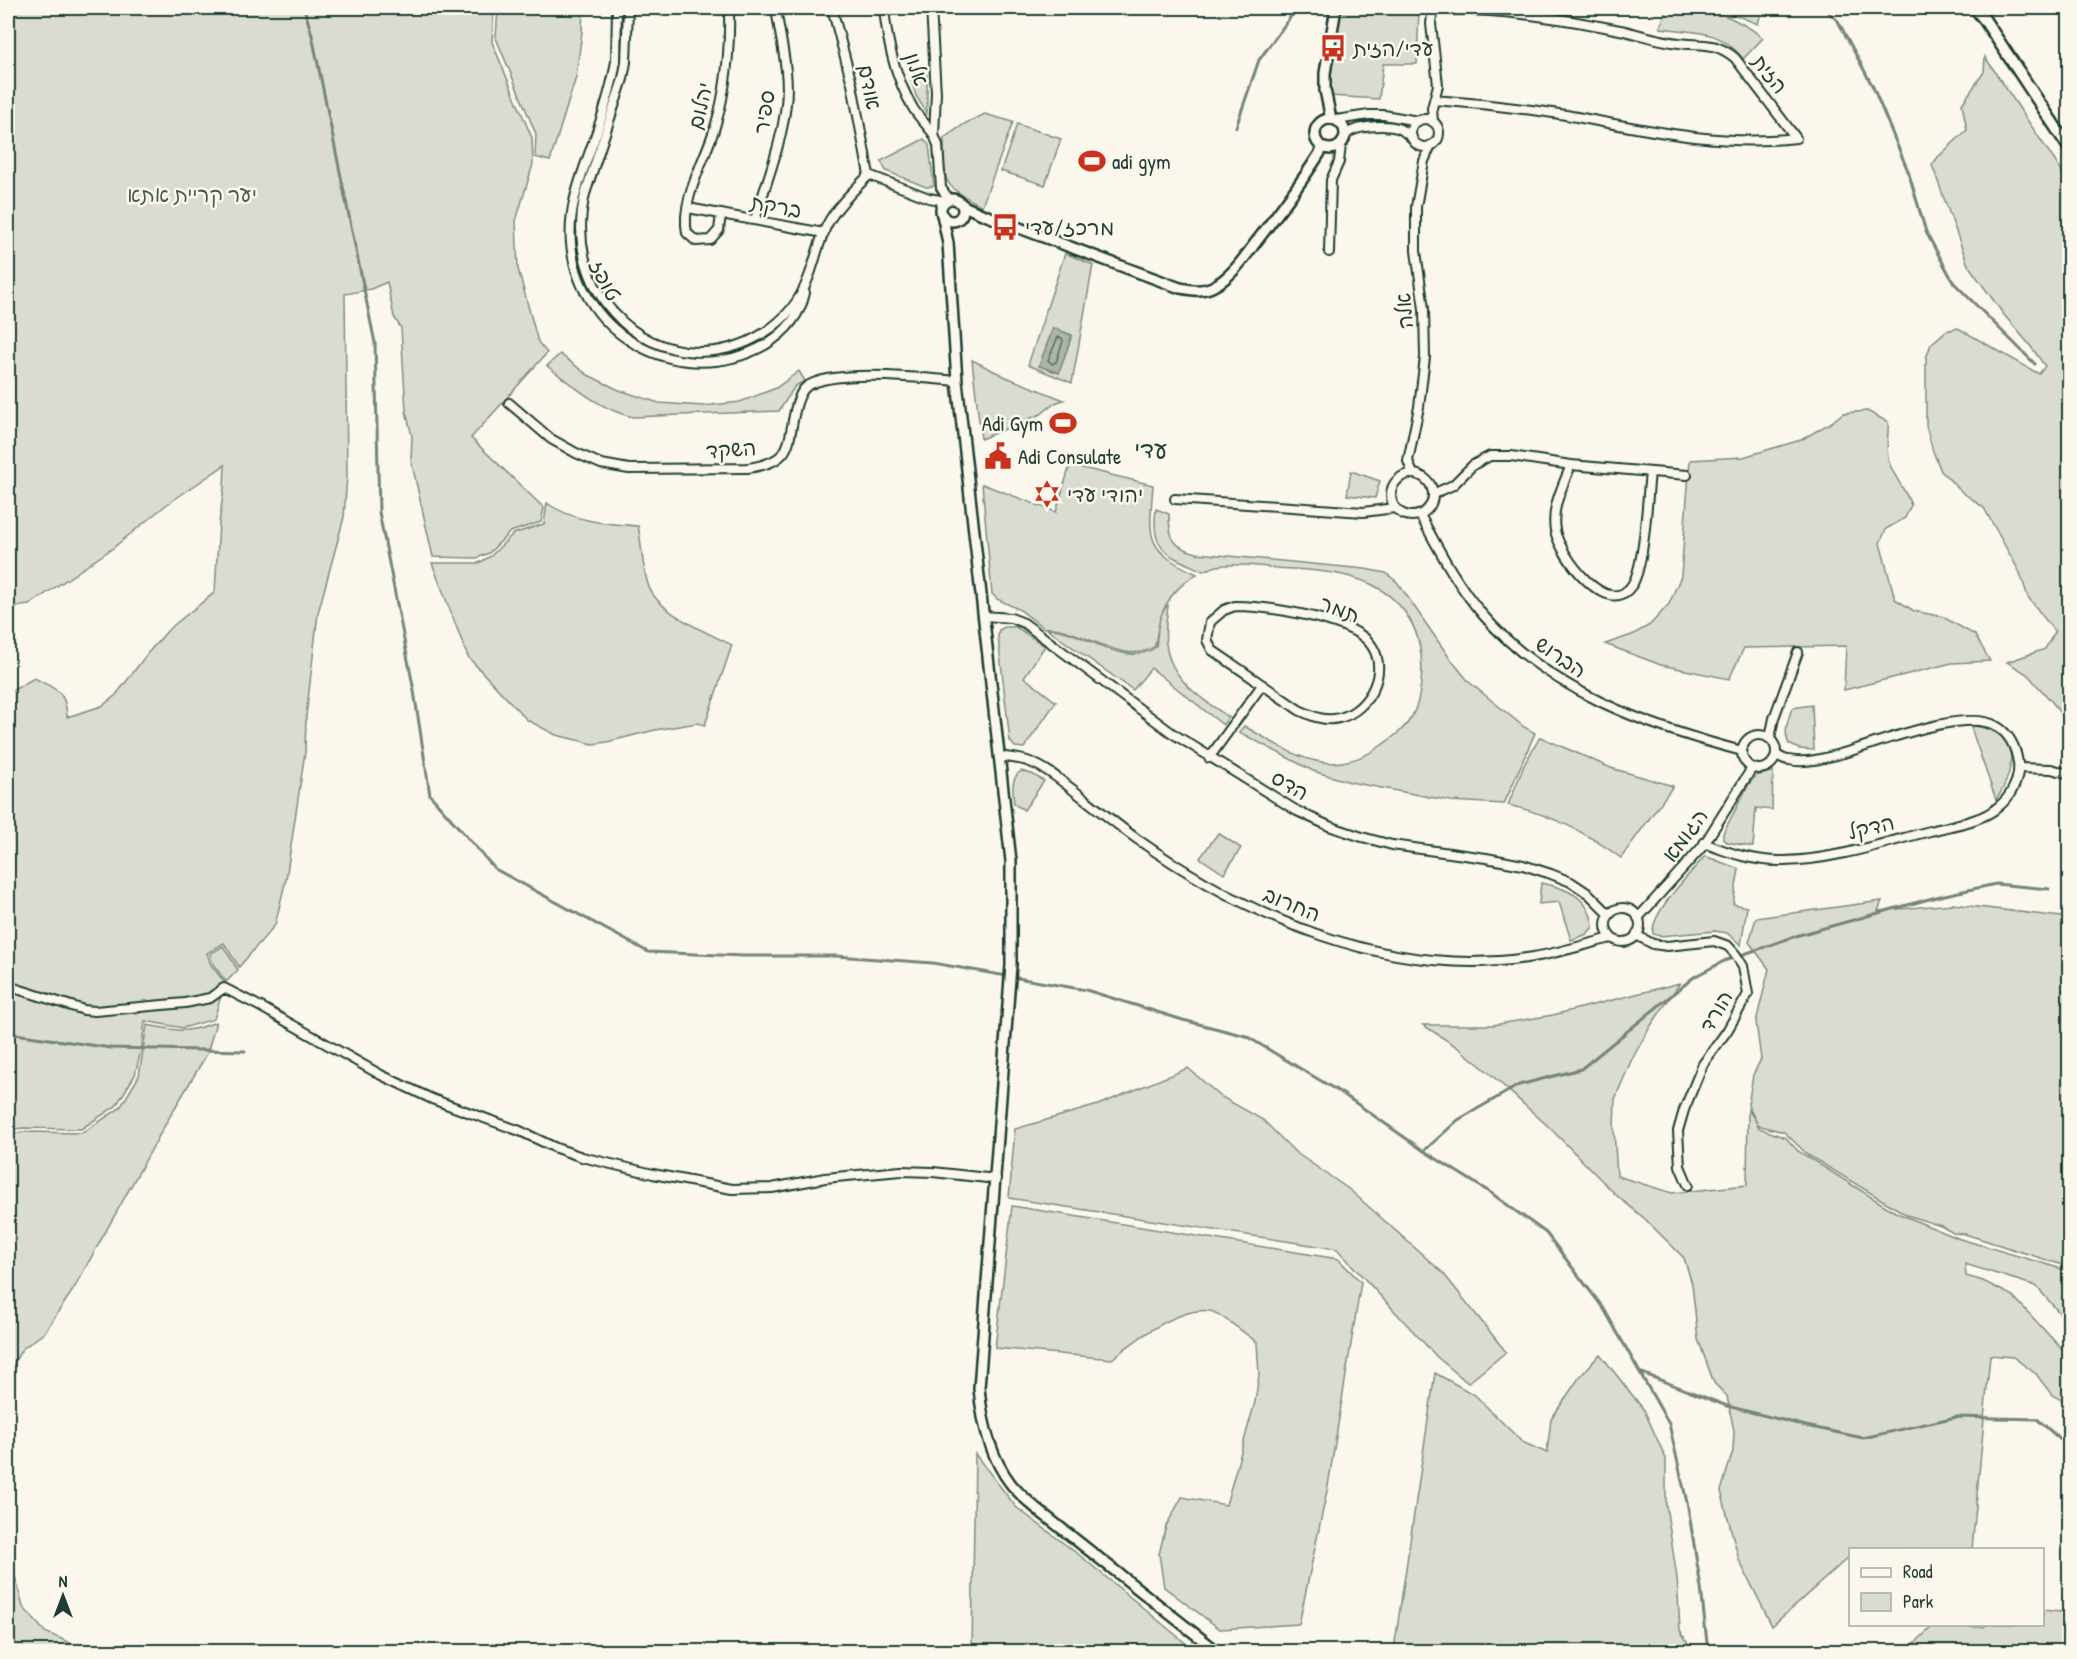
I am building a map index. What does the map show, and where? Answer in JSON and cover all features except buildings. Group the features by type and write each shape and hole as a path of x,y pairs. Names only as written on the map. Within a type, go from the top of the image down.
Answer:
{"main road":[{"path":"1975,8 2070,149"}],"street":[{"name":"טופז","path":"617,8 616,61 613,77 571,208 571,244 574,262 586,292 619,333 647,351 677,361 720,361 745,355 759,348 784,331 800,309 827,225 869,175"},
{"name":"טופז","path":"628,8 627,62 582,210 582,243 585,260 602,299 625,325 652,342 679,351 711,352 741,345 766,332 789,310 800,296 808,280"},
{"name":"יהלום","path":"722,214 719,230 710,240 696,241 687,233 686,217 692,190 716,126 722,98 729,42 729,8"},
{"name":"ספיר","path":"755,220 777,146 786,105 785,70 776,8"},
{"name":"אודם","path":"832,8 852,84 869,175"},
{"name":"אלון","path":"884,8 891,50 906,94 914,110 934,135"},
{"path":"932,8 936,93 934,135 938,145 941,188 947,220 958,219 969,213 982,213"},
{"path":"1329,252 1331,180 1339,162 1343,141 1343,127 1333,119 1325,90 1330,32 1336,8"},
{"name":"הזית","path":"1433,122 1432,108 1434,100 1438,85 1432,15 1436,10 1462,9 1525,12 1679,43 1713,45 1726,50 1735,58 1796,138 1719,141 1633,129 1520,108 1434,100"},
{"path":"1384,115 1418,121 1426,119 1437,125 1438,134 1431,145 1418,145 1402,130 1384,127 1358,128 1348,132 1343,141 1333,149 1323,148 1316,142 1314,133 1318,124 1326,119 1384,115"},
{"path":"1412,138 1413,126 1418,121"},
{"name":"אלה","path":"1413,474 1408,461 1419,407 1425,357 1424,309 1416,251 1416,218 1424,161 1431,145"},
{"path":"869,175 944,206 960,203 1180,288 1202,290 1211,287 1234,271 1296,191 1323,148"},
{"path":"948,243 950,230 963,210 960,203"},
{"path":"944,206 957,381 1011,861 1011,964 980,1388 981,1415 998,1465 1012,1486 1038,1510 1218,1652"},
{"path":"688,208 722,214"},
{"name":"ברקת","path":"722,214 824,232"},
{"name":"השקד","path":"509,403 551,439 601,464 629,469 748,468 763,466 778,460 791,436 801,392 819,381 873,376 957,381"},
{"path":"1433,494 1453,485 1473,465 1490,456 1510,456 1571,465 1687,475"},
{"path":"1571,465 1556,503 1554,519 1558,541 1561,550 1579,573 1609,596 1617,596 1626,592 1637,574 1650,472"},
{"path":"1413,474 1426,480 1431,485 1433,494 1429,508 1420,515 1406,516 1395,508 1392,502 1392,487 1405,475 1413,474"},
{"path":"1175,499 1363,512 1395,508"},
{"name":"הברוש","path":"1420,515 1444,560 1482,614 1501,634 1550,674 1611,708 1672,732 1742,751"},
{"name":"תמר","path":"1235,606 1247,606 1333,622 1359,634 1369,642 1374,652 1377,679 1371,695 1351,714 1339,718 1327,720 1313,717 1262,685 1212,650 1207,640 1210,622 1224,610 1235,606"},
{"name":"הדס","path":"984,616 1011,618 1024,623 1209,758 1298,811 1329,826 1392,845 1486,858 1542,871 1571,882 1589,894 1609,914"},
{"path":"1770,738 1774,718 1798,652"},
{"path":"1209,758 1262,685"},
{"path":"1776,755 1789,760 1823,759 1949,722 1981,720 2005,732 2013,743 2019,768 2051,769 2070,774"},
{"path":"1754,735 1770,738 1776,745 1775,760 1762,769 1752,768 1744,761 1742,751 1746,741 1754,735"},
{"name":"החרוב","path":"999,756 1018,759 1042,768 1146,845 1206,883 1248,906 1351,945 1426,960 1488,961 1553,953 1611,938"},
{"name":"הגומא","path":"1638,918 1688,865 1752,768"},
{"name":"הדקל","path":"1704,843 1741,855 1782,861 1825,856 1883,843 1982,816 1998,807 2007,797 2016,785 2019,768"},
{"path":"1625,908 1631,910 1638,918 1640,927 1636,935 1622,942 1611,938 1605,923 1609,914 1614,910 1625,908"},
{"name":"הורד","path":"1636,935 1653,944 1667,946 1714,941 1728,946 1743,966 1748,994 1727,1031 1703,1064 1678,1131 1680,1166 1688,1185"},
{"path":"8,986 84,1010 95,1011 185,1003 210,998 224,988 261,1006 381,1075 432,1099 520,1131 582,1157 653,1174 732,1188 772,1188 825,1178 901,1171 996,1179"}],"green space":[{"path":"1682,7 1713,11 1741,23 1763,38 1743,59 1734,49 1716,37 1660,28 1667,8"},
{"name":"יער קריית אתא","path":"8,8 494,8 492,42 532,138 533,164 516,221 518,269 538,342 547,353 471,438 544,508 541,522 510,532 489,553 477,558 433,557 411,460 412,436 406,411 401,328 394,317 387,282 371,289 345,294 347,475 344,517 318,613 306,717 305,752 286,879 275,925 239,967 224,943 207,953 211,965 225,983 214,1019 183,1028 145,1021 135,1075 116,1106 81,1129 8,1130 8,693 34,678 53,688 62,696 67,717 102,706 116,695 169,629 215,592 225,465 166,505 113,548 29,605 8,608"},
{"path":"498,8 583,8 576,77 550,161 535,157 536,134 496,38"},
{"path":"1341,8 1419,8 1417,64 1383,64 1379,99 1330,96 1334,40"},
{"path":"1717,8 1761,8 1762,9 1758,24"},
{"path":"1985,57 2069,182 2069,726 2053,703 2027,674 2007,662 2045,649 2055,632 2028,597 2020,573 1984,508 1962,492 1941,471 1926,426 1926,358 1931,344 1946,331 1958,328 2039,374 2045,366 1968,265 1932,165 1967,130 1962,104 1984,72"},
{"path":"927,75 927,113 916,96 911,80"},
{"path":"985,114 1013,122 982,206 951,187 947,181 944,165 944,138 966,123"},
{"path":"1017,124 1061,139 1045,185 1001,171"},
{"path":"924,139 929,145 934,186 926,187 886,171 881,161"},
{"path":"1065,253 1093,265 1072,383 1028,365"},
{"path":"560,354 588,375 619,390 659,403 703,406 740,402 776,388 799,371 805,381 795,386 779,411 633,417 598,403 547,366"},
{"path":"972,360 1006,377 1064,400 1055,403 1041,414 981,439"},
{"path":"1867,411 1888,422 1889,462 1911,505 1905,518 1886,529 1880,543 1895,599 1914,611 1943,617 1975,635 1990,661 1952,663 1844,690 1846,646 1744,648 1729,679 1661,665 1605,644 1632,635 1650,625 1669,604 1681,576 1690,460 1743,457 1801,440 1843,413"},
{"path":"1070,465 1153,485 1151,530 1154,540 1167,557 1197,574 1171,596 1162,613 1155,646 1143,652 1115,649 1071,632 1044,628 1020,610 997,599 992,594 982,484 1056,512"},
{"path":"1351,471 1380,481 1375,498 1347,495"},
{"path":"547,503 579,518 638,526 645,573 654,596 673,614 732,645 705,725 697,723 655,730 593,744 556,735 527,720 468,657 432,563 479,563 491,556 513,534 544,524"},
{"path":"1156,509 1169,514 1171,535 1177,544 1189,551 1365,569 1386,573 1398,583 1469,682 1524,727 1535,733 1504,804 1451,801 1350,782 1313,771 1239,732 1244,726 1292,753 1322,762 1346,761 1375,750 1405,726 1417,705 1422,669 1419,642 1415,630 1409,618 1392,598 1380,589 1359,579 1326,572 1241,565 1221,565 1203,571 1180,561 1164,550 1159,543 1156,535"},
{"path":"1168,605 1165,638 1168,656 1173,667 1188,687 1229,717 1223,725 1151,668 1133,690 1047,629 1073,634 1116,651 1130,654 1143,653 1156,647 1160,619"},
{"path":"1005,627 1016,627 1045,646 1024,677 1056,702 1024,748 1015,747 1010,741 998,637 999,630"},
{"path":"1812,705 1814,750 1799,749 1789,744 1787,739 1786,730 1789,717 1792,708"},
{"path":"1970,725 1995,732 2005,741 2009,749 2011,757 2008,775 1996,800"},
{"path":"1540,737 1611,768 1673,786 1621,858 1567,825 1508,805 1525,763"},
{"path":"1021,771 1044,781 1024,810 1014,804 1013,794 1015,778"},
{"path":"1773,771 1772,810 1756,808 1753,847 1727,842 1723,839 1723,833 1749,784 1756,776"},
{"path":"1218,833 1241,848 1224,874 1200,858"},
{"path":"1705,856 1739,869 1733,904 1747,907 1741,945 1727,933 1715,931 1660,936 1653,934 1654,925 1664,905"},
{"path":"1541,883 1568,891 1582,901 1591,917 1593,927 1587,934 1571,940 1559,902 1539,904"},
{"path":"1882,901 1878,911 1953,904 2069,918 2069,1267 1965,1234 1953,1233 1941,1226 1907,1215 1808,1155 1784,1132 1757,1125 1759,1128 1786,1138 1798,1151 1895,1212 1960,1239 2069,1271 2069,1324 2036,1286 1965,1264 1966,1276 1983,1281 2013,1296 2069,1357 2069,1404 2052,1395 2036,1374 2013,1357 1990,1355 1972,1548 1849,1548 1849,1557 1772,1626 1739,1560 1721,1491 1733,1451 1734,1431 1727,1396 1714,1383 1698,1339 1692,1284 1684,1258 1645,1219 1616,1195 1550,1128 1487,1071 1457,1047 1423,1025 1493,1025 1553,1015 1680,983 1650,1027 1631,1061 1615,1099 1617,1176 1672,1193 1747,1185 1748,1109 1757,1123 1748,1105 1753,1075 1761,1059 1756,1022 1769,969 1749,942 1756,918"},
{"path":"223,946 238,970 226,982 213,964 210,954"},
{"path":"216,1022 207,1054 73,1290 44,1333 22,1349 8,1373 8,1134 82,1133 120,1108 139,1076 147,1025 189,1030"},
{"path":"1188,1068 1220,1096 1263,1120 1295,1152 1350,1190 1443,1273 1506,1352 1468,1383 1437,1357 1337,1249 1009,1198 1015,1129 1098,1105"},
{"path":"1012,1206 1338,1259 1361,1282 1328,1486 1299,1624 1220,1629 1164,1587 1159,1554 1166,1526 1182,1497 1226,1505 1255,1402 1259,1375 1257,1342 1214,1312 1198,1311 1171,1319 1158,1326 1112,1359 995,1348"},
{"path":"1600,1354 1644,1410 1666,1459 1666,1505 1677,1578 1680,1630 1691,1648 1688,1652 1398,1652 1394,1649 1435,1373 1475,1395 1522,1442 1547,1453 1551,1419 1579,1378"},
{"path":"975,1454 1016,1507 1083,1558 1195,1651 972,1651"},
{"path":"8,1554 23,1607 45,1632 75,1645 76,1651 8,1651"},
{"path":"2044,1610 2069,1613 2069,1651 1906,1651 1932,1626 2044,1626"}],"water":[{"path":"1053,328 1072,335 1059,373 1039,366"}],"waterway":[{"path":"304,8 312,35 375,343 379,512 414,691 430,795 495,869 648,952 743,956 836,956 933,963 1086,990 1183,1020 1246,1036 1343,1094 1424,1151 1491,1193 1546,1233 1604,1309 1669,1424 1688,1507 1701,1588 1708,1652"},
{"path":"1236,127 1259,60 1297,8"},
{"path":"1824,8 1838,21 1873,87 1908,171 1926,232 1954,283 2035,364"},
{"path":"1424,1151 1458,1120 1519,1085 1581,1069 1694,977 1724,961 1799,935 1940,896 1996,884 2049,889"},
{"path":"8,1033 111,1048 245,1051"},
{"path":"1642,1373 1727,1406 1863,1438 1956,1417 2037,1419 2070,1448"}],"place":[{"name":"עדי/הזית","path":"1333,48"},
{"name":"adi gym","path":"1092,161"},
{"name":"מרכז/עדי","path":"1005,227"},
{"name":"Adi Gym","path":"1063,423"},
{"name":"Adi Consulate","path":"998,456"},
{"name":"יהודי עדי","path":"1047,494"}],"district":[{"name":"עדי","path":"1151,449"}]}
